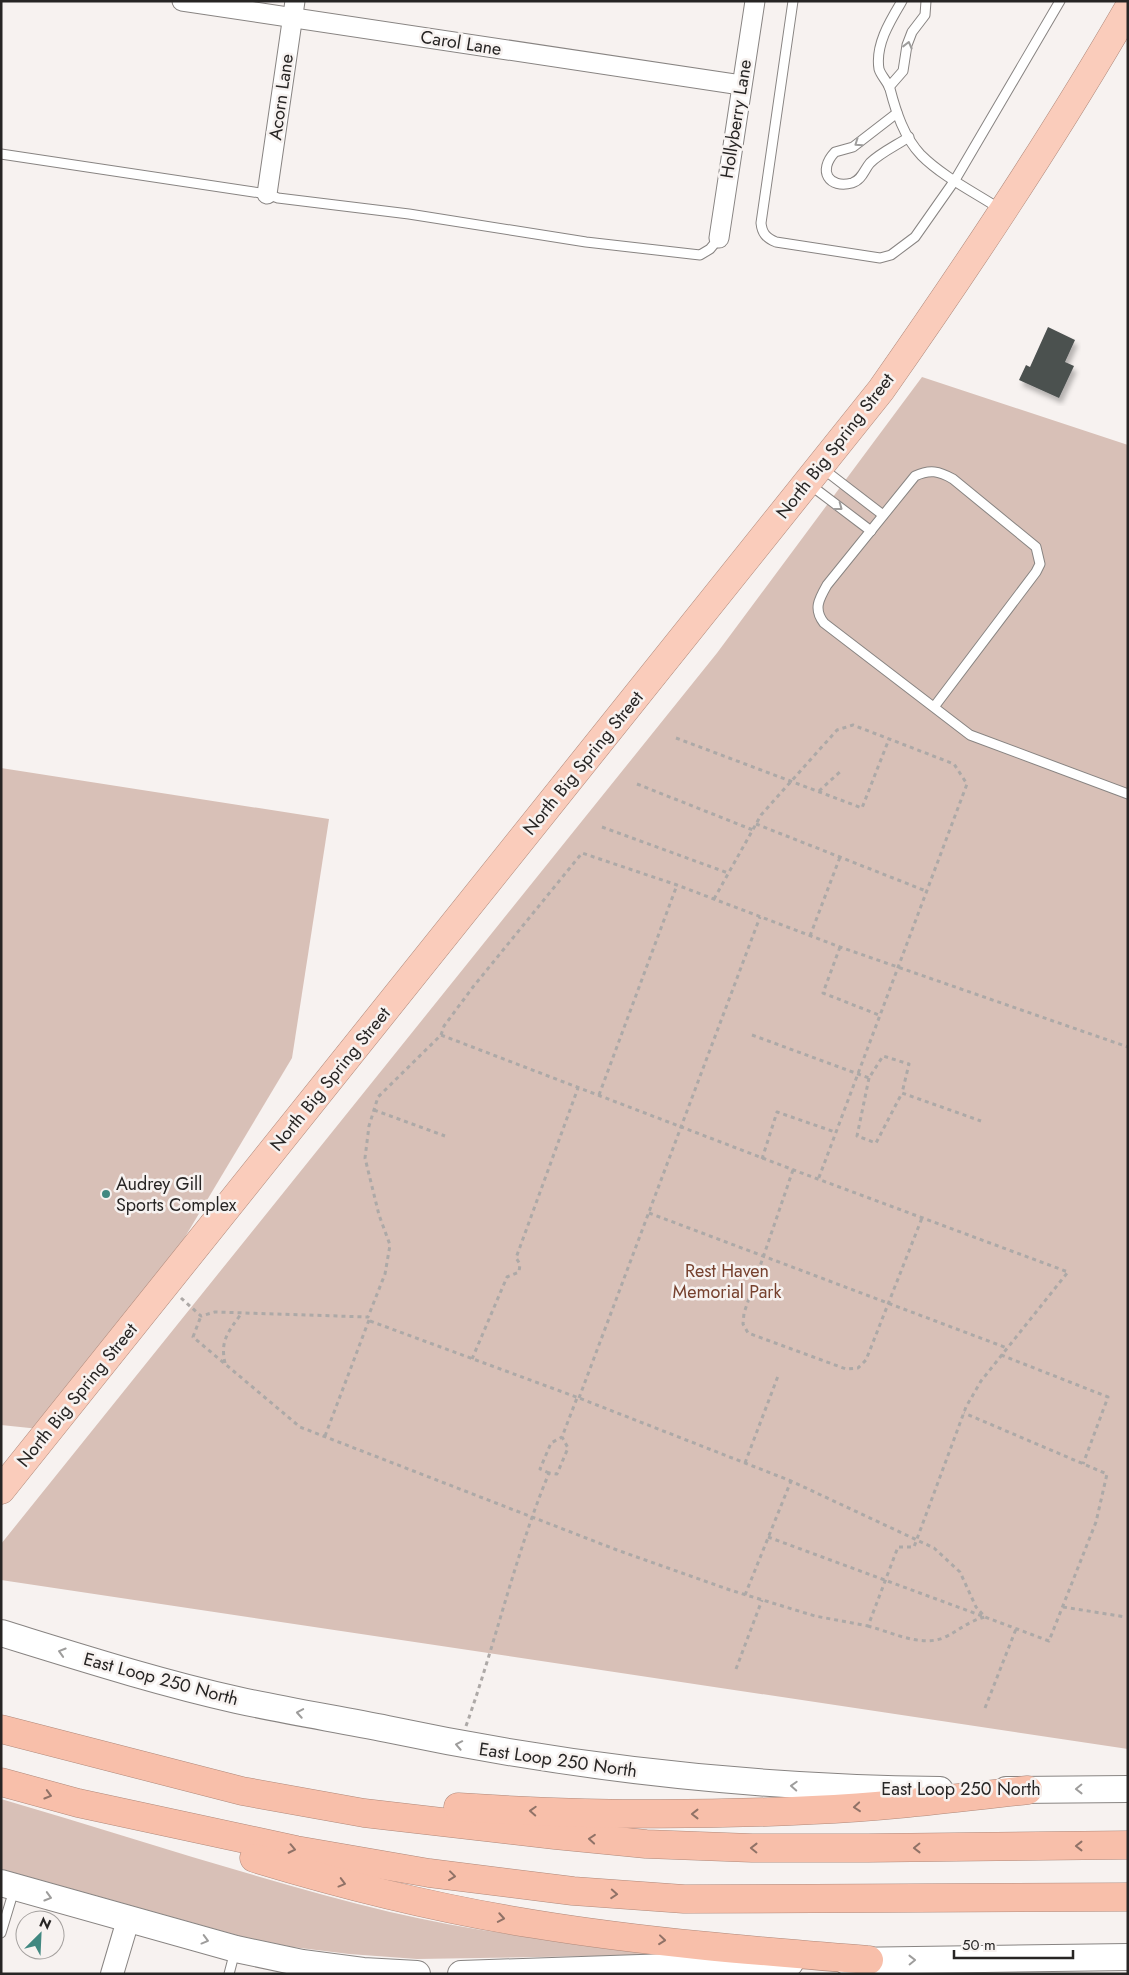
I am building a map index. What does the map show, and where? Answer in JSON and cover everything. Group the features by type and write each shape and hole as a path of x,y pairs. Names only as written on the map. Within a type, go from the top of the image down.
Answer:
{"highway":[{"name":"North Big Spring Street","path":"1,1490 11,1472 165,1285 881,390 1003,212 1128,9"},
{"path":"1,1729 242,1791 364,1813 646,1844 752,1848 1128,1845"},
{"path":"124,1761 220,1772 286,1786 370,1798 444,1806 559,1813 737,1814 816,1810 1028,1790"},
{"path":"1,1782 315,1876 420,1903 476,1914 606,1934 751,1950 869,1960"},
{"path":"78,1804 354,1861 573,1891 684,1898 1128,1897"}],"main road":[{"name":"East Loop 250 North","path":"3,1634 126,1672 234,1699 460,1745 579,1764 709,1780 791,1786 904,1790 1128,1788"},
{"path":"8,1885 236,1949 348,1972 417,1974"},
{"path":"461,1974 645,1971 869,1960 1128,1957"}],"street":[{"name":"Carol Lane","path":"182,1 294,10 741,85"},
{"name":"Hollyberry Lane","path":"719,238 755,1"},
{"name":"Acorn Lane","path":"267,194 294,10"},
{"path":"112,1974 128,1920"}],"lane":[{"path":"793,1 760,223 765,235 776,242 880,258 891,255 915,237 954,180 1060,1"},
{"path":"902,1 883,38 879,56 880,71 889,87 897,113 920,154 954,180 1003,212"},
{"path":"889,87 903,71 907,45 912,32 925,15 926,1"},
{"path":"897,113 853,147 835,152 825,166 825,172 835,182 853,183 861,177 870,163 909,137"},
{"path":"1,154 267,194 278,198 409,214 586,242 700,255 710,249 719,238"},
{"path":"934,707 1036,572 1040,564 1040,557 1036,547 953,479 940,471 927,472 915,476 827,585 818,599 817,608 819,616 824,623 970,735 1128,794"},
{"path":"813,474 883,516"},
{"path":"813,474 870,531"},
{"path":"1,1933 8,1885"},
{"path":"229,1974 236,1949"}],"path":[{"path":"714,899 761,816 837,730 853,725 954,764 967,784 818,1180"},
{"path":"676,738 862,808 889,739"},
{"path":"819,792 842,770"},
{"path":"637,784 753,830"},
{"path":"756,824 926,891"},
{"path":"602,827 728,874"},
{"path":"325,1436 385,1274 390,1245 379,1215 365,1158 369,1126 378,1098 441,1035 444,1026 473,987 582,852 677,885 840,947 1128,1047"},
{"path":"810,936 840,857"},
{"path":"598,1096 677,885"},
{"path":"562,1437 568,1448 557,1474 540,1469 551,1443 562,1437 578,1398 650,1213 760,917"},
{"path":"840,947 822,993 879,1015"},
{"path":"441,1035 762,1159 1068,1272 981,1381 964,1413 914,1547 898,1547 868,1626"},
{"path":"752,1035 869,1078"},
{"path":"883,1056 909,1064 902,1092 876,1144 857,1136 869,1078 883,1056"},
{"path":"472,1359 507,1277 519,1272 520,1264 516,1258 578,1088"},
{"path":"902,1092 981,1121"},
{"path":"374,1110 445,1136"},
{"path":"762,1159 777,1112 836,1132"},
{"path":"794,1170 744,1313 743,1324 748,1333 822,1361 846,1369 858,1368 866,1360 922,1218"},
{"path":"650,1213 1007,1348"},
{"path":"165,1285 201,1316"},
{"path":"201,1316 215,1312 369,1319 578,1398 791,1481 934,1548 960,1572 976,1607 984,1617"},
{"path":"226,1364 222,1346 231,1328 242,1314"},
{"path":"201,1316 193,1337 300,1427 531,1517 617,1550 745,1595 815,1616 868,1626 925,1642 944,1638 971,1620 984,1617"},
{"path":"1001,1355 1108,1397 1083,1464"},
{"path":"745,1463 778,1376"},
{"path":"768,1537 1048,1641 1064,1607 1096,1522 1108,1474 964,1413"},
{"path":"460,1745 484,1675 531,1517 549,1473"},
{"path":"745,1595 791,1481"},
{"path":"736,1669 762,1600"},
{"path":"1064,1607 1126,1617"},
{"path":"985,1708 1016,1629"}],"green space":[{"name":"Rest Haven Memorial Park","path":"922,377 1128,445 1128,1749 1,1580 1,1544 717,653"},
{"name":"Audrey Gill Sports Complex","path":"1,768 329,819 292,1058 130,1329 49,1430 1,1425"},
{"path":"1,1799 244,1872 390,1912 457,1926 660,1955 417,1959 349,1954 292,1947 240,1936 1,1869"}],"building":[{"path":"1048,327 1075,340 1065,362 1074,366 1059,398 1019,380 1026,365 1030,367"}],"place":[{"name":"Audrey Gill Sports Complex","path":"106,1194"}]}
